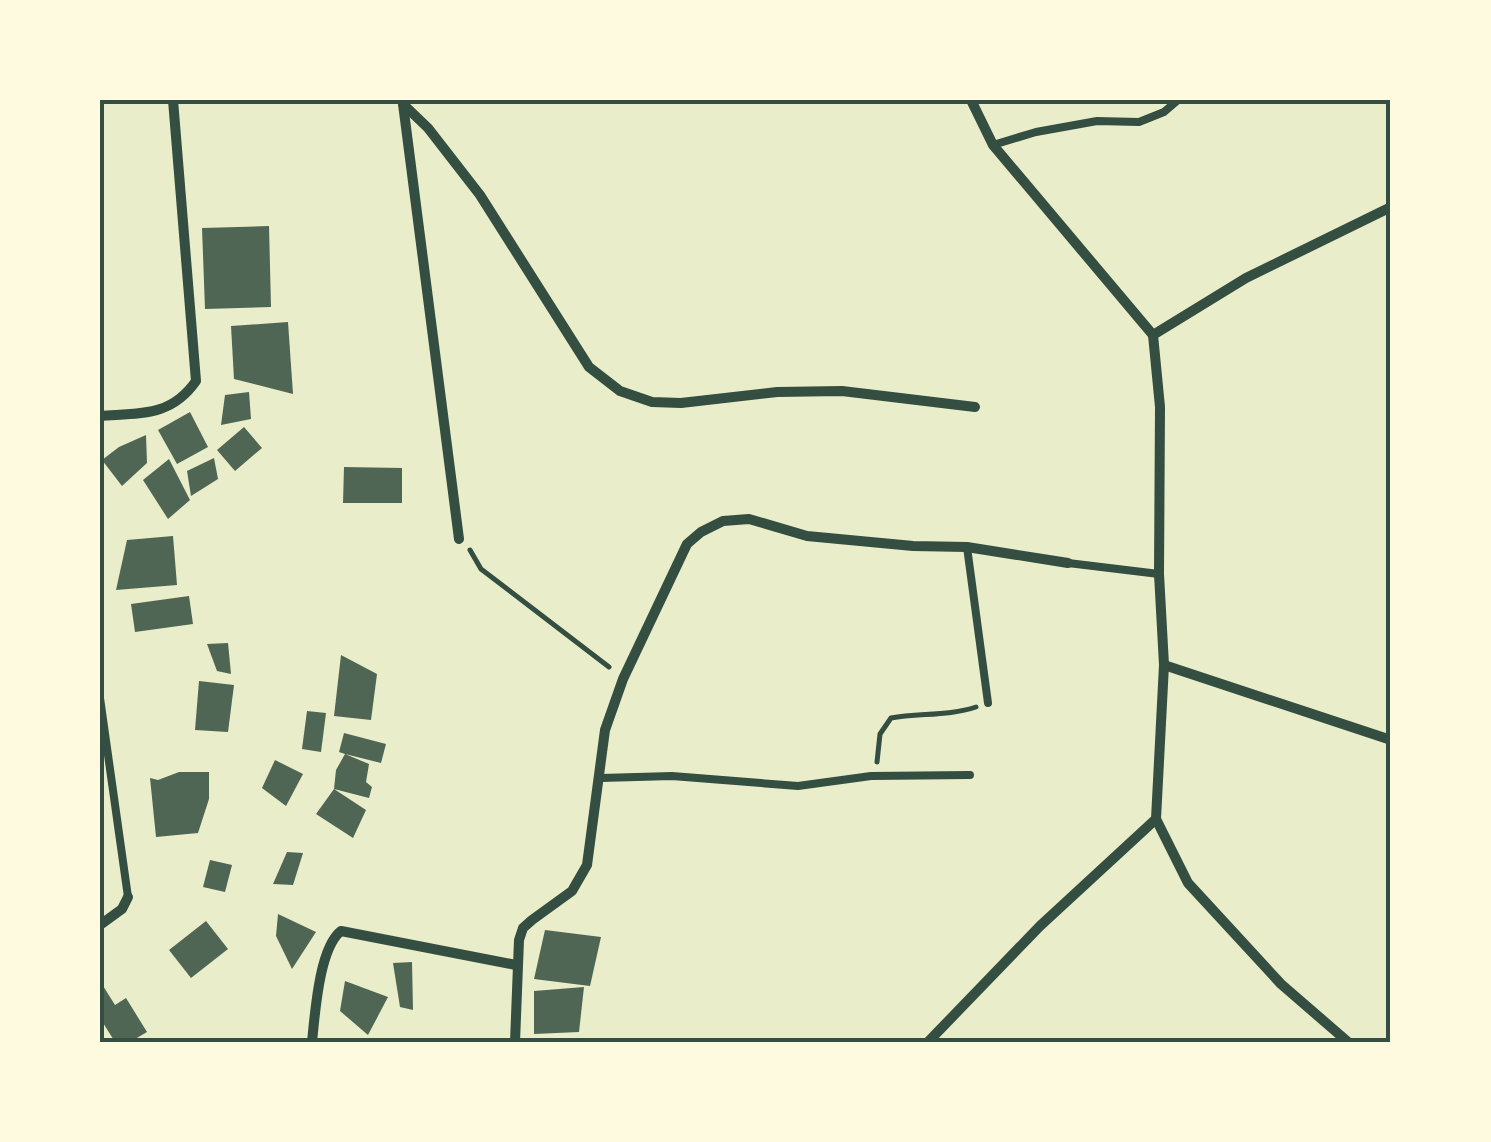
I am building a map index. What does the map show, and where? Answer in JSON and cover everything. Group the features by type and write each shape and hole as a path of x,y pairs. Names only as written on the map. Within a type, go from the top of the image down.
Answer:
{"street":[{"path":"100,416 154,412 182,400 196,381 174,100"},
{"path":"971,100 994,145 1153,334 1160,407 1159,574 1164,665 1156,820 1188,884 1281,984 1348,1042"},
{"path":"402,102 428,128 480,196 589,367 620,391 652,402 777,392 842,392 976,407"},
{"path":"402,102 459,539"},
{"path":"1153,334 1246,278 1391,208"},
{"path":"514,1042 516,965 523,928 572,891 587,865 605,730 623,679 688,544 723,521 749,519 807,536 913,546 968,546 1068,563"},
{"path":"1164,665 1391,740"},
{"path":"928,1042 1040,926 1156,820"},
{"path":"100,924 122,909 128,897"},
{"path":"312,1042 331,941 340,930 516,965"}],"lane":[{"path":"994,145 1036,132 1097,122 1138,122 1164,112 1178,100"},
{"path":"968,546 988,703"},
{"path":"1068,563 1159,574"},
{"path":"100,698 128,897"},
{"path":"601,778 672,776 798,786 871,776 970,775"}],"path":[{"path":"459,539 475,555 480,570 623,679"},
{"path":"871,776 877,766 880,734 891,718 923,712 960,712 988,703"}],"building":[{"path":"269,226 271,307 205,309 202,228"},
{"path":"288,322 293,394 234,379 231,326"},
{"path":"249,392 251,419 221,425 225,395"},
{"path":"190,412 208,447 177,464 158,430"},
{"path":"244,427 262,448 235,471 217,450"},
{"path":"146,435 147,463 122,486 102,460"},
{"path":"214,458 218,479 191,496 187,471"},
{"path":"169,459 190,500 168,519 143,480"},
{"path":"344,467 402,468 402,503 343,503"},
{"path":"173,536 177,585 116,590 127,540"},
{"path":"189,596 193,624 135,632 131,604"},
{"path":"228,643 231,674 217,671 207,644"},
{"path":"341,655 377,674 371,720 334,716"},
{"path":"199,681 234,685 228,732 195,730"},
{"path":"307,711 326,713 321,752 302,749"},
{"path":"344,733 386,744 381,763 339,752"},
{"path":"345,754 369,764 369,798 334,789 336,770"},
{"path":"275,760 303,774 286,806 262,788"},
{"path":"179,772 209,772 209,799 198,833 156,837 150,778 158,780"},
{"path":"334,789 366,810 353,838 316,814"},
{"path":"287,852 303,853 293,885 273,884"},
{"path":"210,860 232,865 225,892 203,887"},
{"path":"278,914 316,932 292,969 276,936"},
{"path":"206,921 228,949 191,978 169,950"},
{"path":"545,930 601,937 590,986 534,979"},
{"path":"412,962 413,1010 400,1007 393,963"},
{"path":"100,981 115,1005 126,998 147,1032 130,1042 115,1042 100,1018"},
{"path":"345,981 388,997 368,1035 340,1011"},
{"path":"584,987 579,1032 534,1034 534,991"}]}
